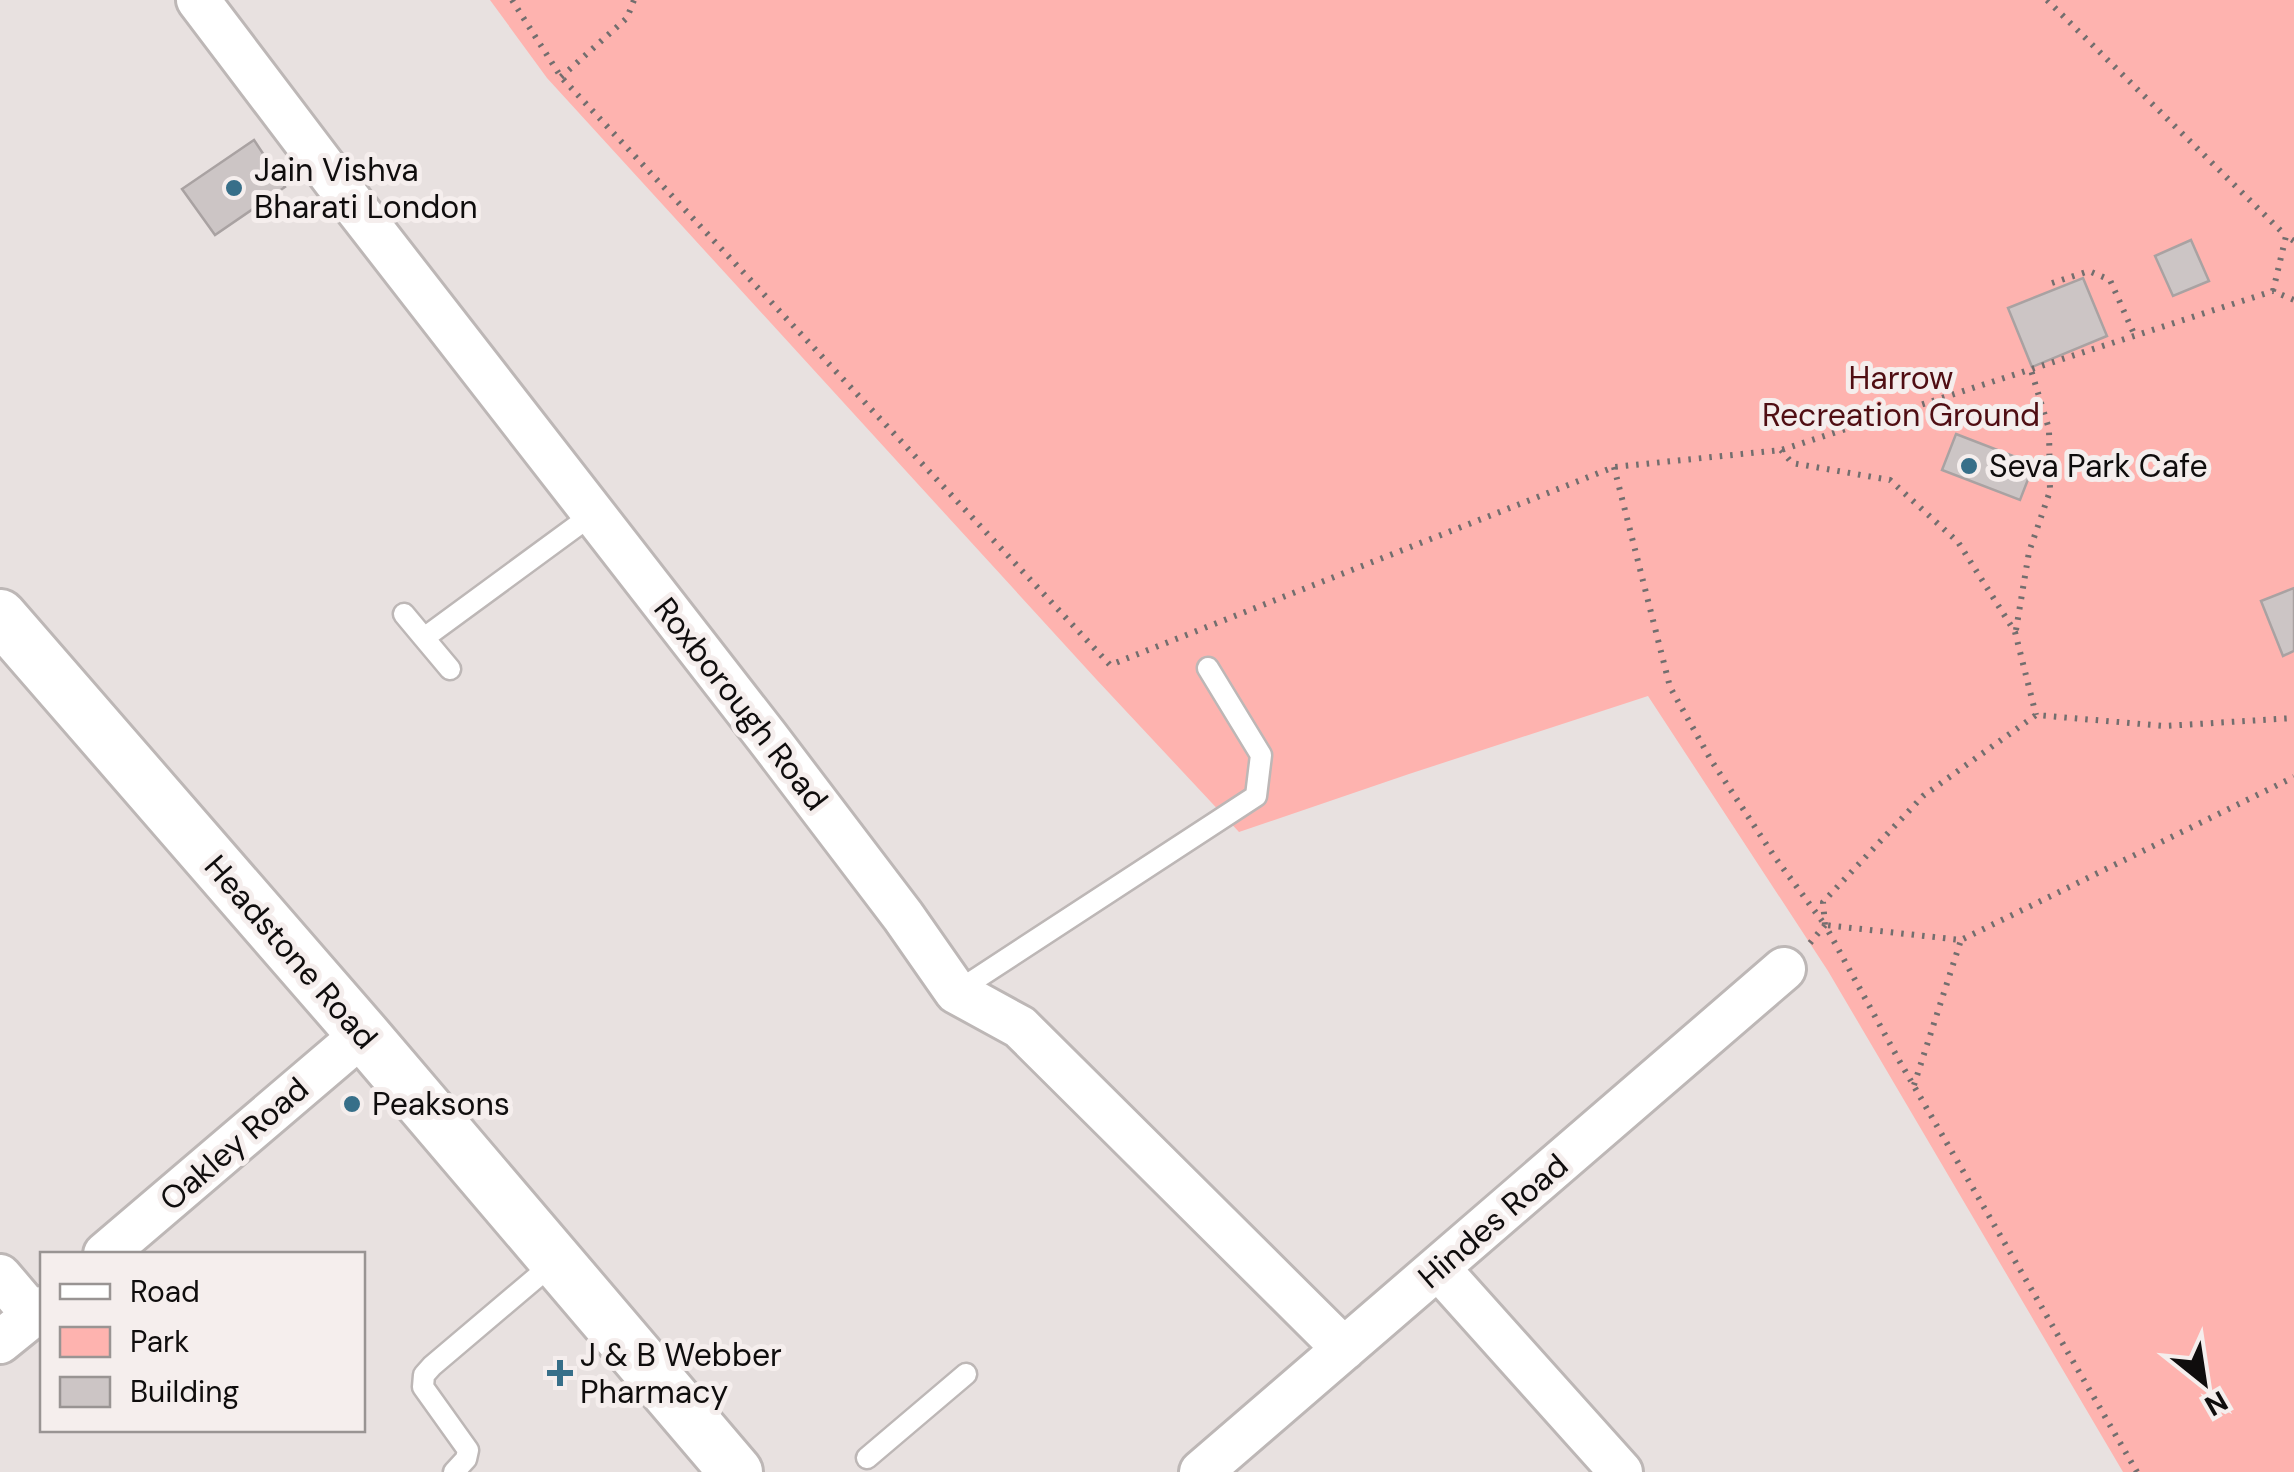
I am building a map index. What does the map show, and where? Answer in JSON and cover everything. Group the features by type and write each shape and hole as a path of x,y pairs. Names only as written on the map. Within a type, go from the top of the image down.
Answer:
{"street":[{"name":"Roxborough Road","path":"198,0 778,752 956,992 1020,1027 1344,1348"},
{"name":"Headstone Road","path":"0,616 736,1472"},
{"name":"Hindes Road","path":"1201,1472 1784,969"},
{"name":"Oakley Road","path":"107,1252 363,1034"},
{"path":"1438,1268 1621,1472"},
{"path":"0,1276 38,1312 0,1342"}],"lane":[{"path":"424,638 593,514"},
{"path":"404,614 450,668"},
{"path":"956,992 1256,796 1261,755 1208,668"},
{"path":"454,1472 466,1459 468,1450 423,1387 424,1375 556,1261"},
{"path":"867,1458 966,1374"}],"path":[{"path":"512,0 561,77 1110,665 1614,467 1781,450 2273,291 2294,300"},
{"path":"561,77 627,18 634,0"},
{"path":"2047,0 2294,241"},
{"path":"2273,291 2286,236"},
{"path":"2052,283 2089,270 2110,280 2135,336"},
{"path":"2016,632 2029,552 2050,491 2049,429 2031,370"},
{"path":"1781,450 1792,463 1890,480 1958,542 2016,632 2036,715"},
{"path":"1614,467 1670,687 1721,776 1826,925 2137,1472"},
{"path":"1826,925 1823,902 1923,796 2036,715 2165,726 2294,718"},
{"path":"1826,925 1960,940 2294,777"},
{"path":"1914,1085 1960,940"}],"green space":[{"name":"Harrow Recreation Ground","path":"490,0 2294,0 2294,1472 2123,1472 1828,971 1648,696 1239,832 547,78"}],"building":[{"name":"Jain Vishva Bharati London","path":"254,140 285,187 215,235 182,189"},
{"path":"2191,240 2209,281 2173,296 2155,256"},
{"path":"2083,278 2107,336 2032,367 2008,308"},
{"path":"1956,434 2034,464 2020,500 1942,470"},
{"path":"2294,588 2294,651 2283,656 2261,601"}],"place":[{"name":"Jain Vishva Bharati London","path":"234,188"},
{"name":"Seva Park Cafe","path":"1969,466"},
{"name":"Peaksons","path":"352,1104"},
{"name":"J & B Webber Pharmacy","path":"560,1373"}]}
